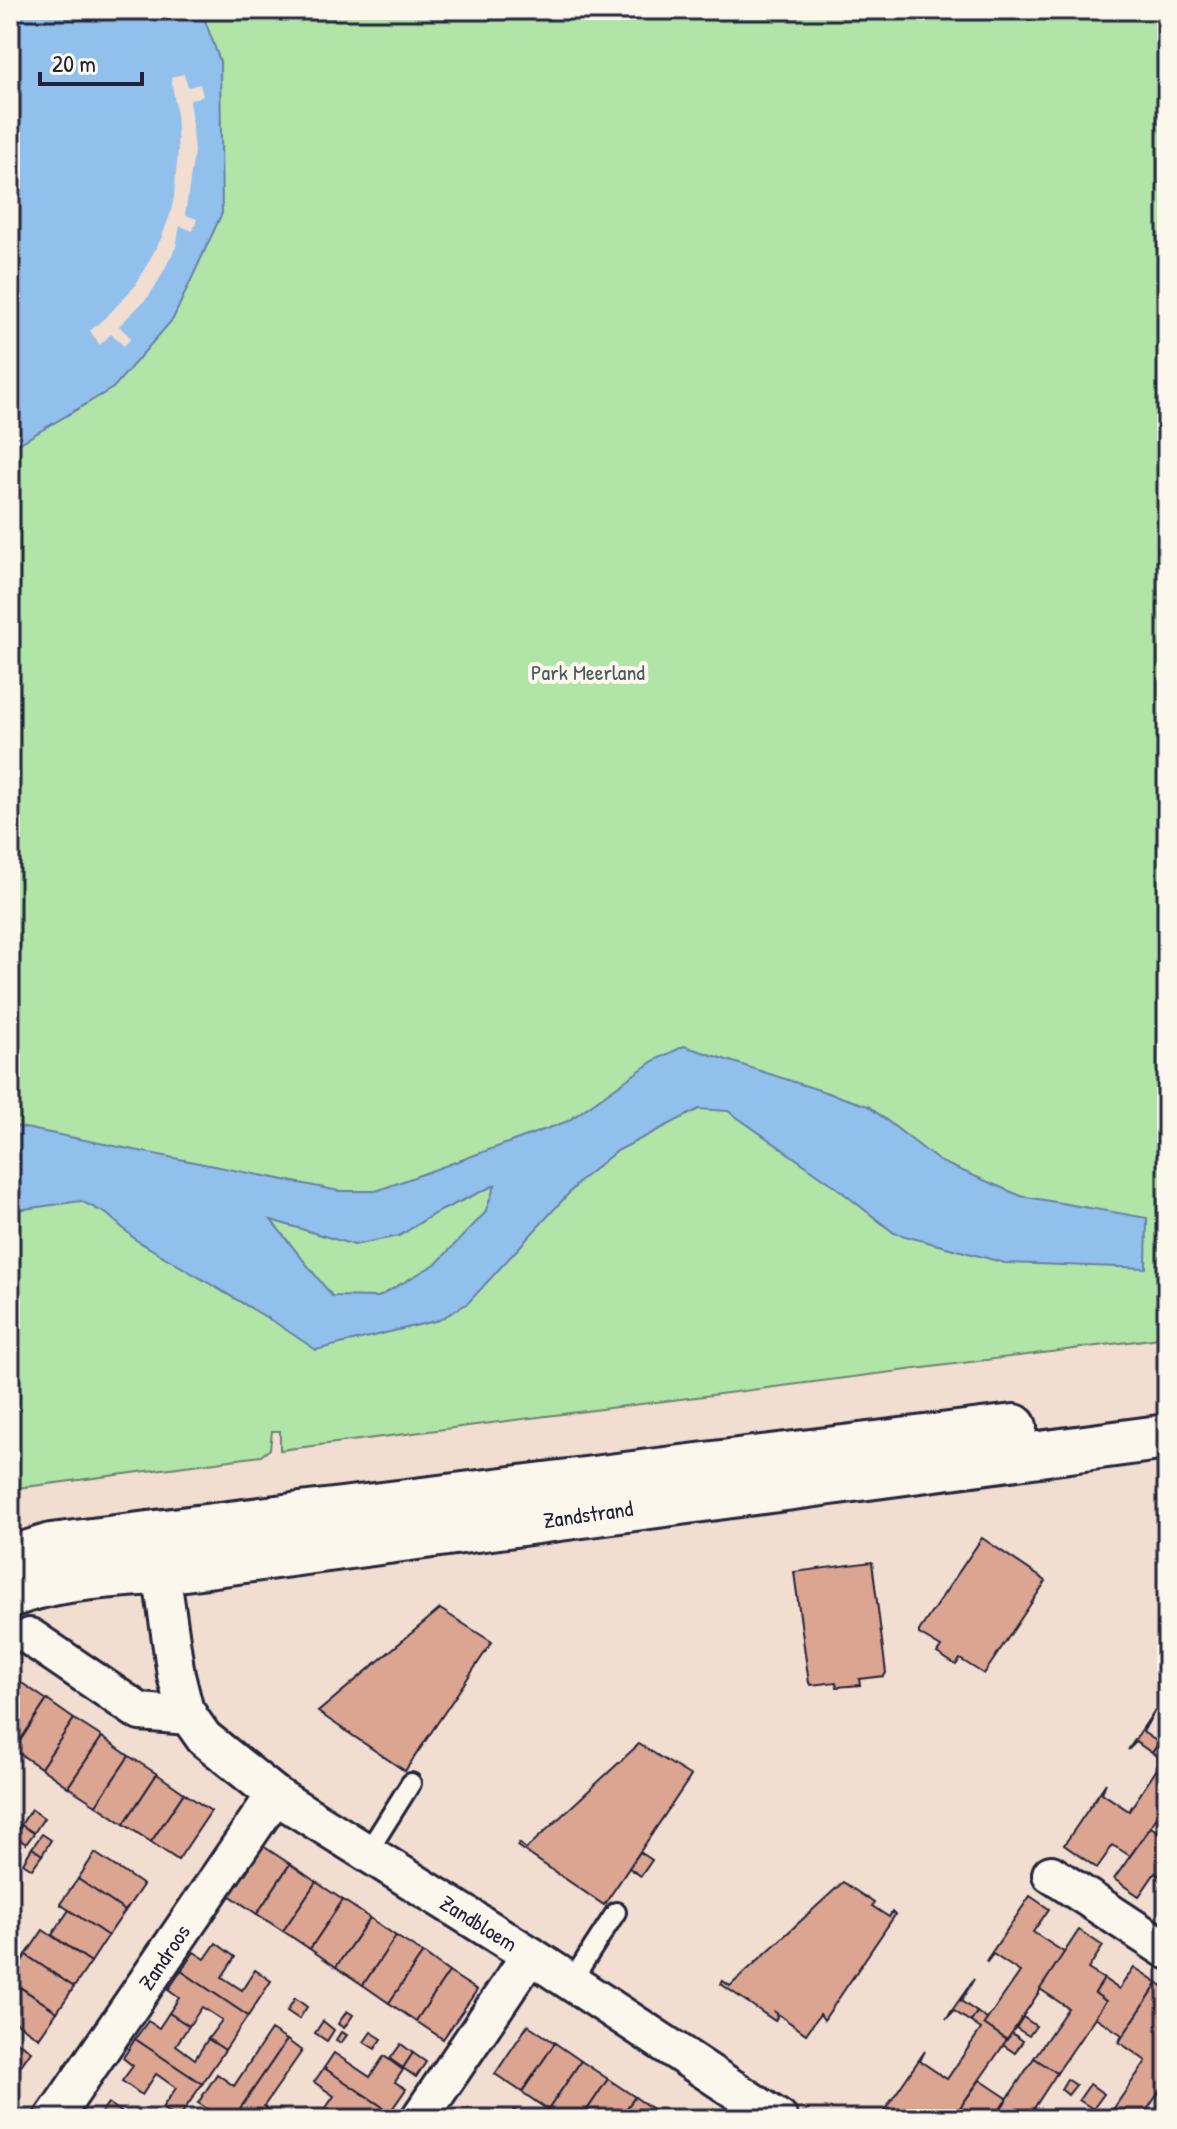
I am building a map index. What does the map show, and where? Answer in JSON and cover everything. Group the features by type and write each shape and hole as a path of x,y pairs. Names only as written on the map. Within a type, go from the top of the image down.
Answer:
{"street":[{"name":"Zandstrand","path":"10,1595 159,1552 1167,1408"},
{"name":"Zandstrand","path":"10,1559 51,1546 159,1552 1167,1437"},
{"name":"Zandbloem","path":"159,1552 176,1675 189,1716 204,1738 275,1795 530,1955 779,2119"},
{"path":"30,1637 140,1712 189,1716"},
{"name":"Zandroos","path":"53,2119 275,1795"},
{"path":"1051,1874 1167,1950"},
{"path":"419,2119 530,1955"}],"lane":[{"path":"367,1853 411,1783"},
{"path":"571,1982 616,1912"}],"green space":[{"name":"Park Meerland","path":"10,10 1167,10 1167,1337 280,1450 280,1431 272,1431 270,1449 261,1456 10,1489"}],"water":[{"path":"10,10 201,10 220,61 222,213 173,319 113,388 10,449"},
{"path":"684,1046 868,1106 939,1161 1021,1196 1147,1218 1146,1268 1005,1263 894,1233 832,1184 728,1111 699,1109 615,1152 582,1179 468,1303 439,1320 316,1350 136,1240 107,1214 81,1201 10,1211 10,1125 339,1191 376,1191 568,1121 653,1061","holes":["495,1185 485,1213 437,1263 378,1297 332,1296 271,1220 354,1245 399,1236 434,1214"]}],"pier":[{"path":"184,74 188,87 200,84 203,96 190,100 194,152 185,215 197,219 193,231 180,226 176,247 158,282 149,296 119,326 131,338 124,346 111,334 100,345 90,331 135,286 161,239 170,215 178,151 171,77"}],"building":[{"path":"982,1538 1046,1581 984,1674 960,1659 956,1665 937,1653 941,1647 919,1634"},
{"path":"872,1562 886,1673 884,1676 859,1679 860,1685 837,1687 836,1682 811,1685 794,1572"},
{"path":"440,1609 492,1642 405,1771 318,1712"},
{"path":"10,1675 47,1700 14,1750 10,1747"},
{"path":"47,1700 74,1719 41,1768 14,1750"},
{"path":"1155,1710 1143,1732 1159,1743 1152,1753 1136,1742 1128,1750"},
{"path":"74,1719 102,1737 68,1787 41,1768"},
{"path":"102,1737 129,1756 96,1805 68,1787"},
{"path":"1159,1743 1167,1749 1167,1803 1130,1856 1113,1845 1097,1868 1064,1845 1106,1783 1102,1793 1129,1811 1163,1760 1152,1753"},
{"path":"639,1744 691,1776 604,1905 517,1846 519,1843 526,1849"},
{"path":"129,1756 157,1774 124,1824 96,1805"},
{"path":"157,1774 184,1793 151,1842 124,1824"},
{"path":"184,1793 211,1811 178,1860 151,1842"},
{"path":"31,1809 44,1818 34,1833 21,1825"},
{"path":"21,1825 34,1833 26,1844 14,1835"},
{"path":"1151,1827 1167,1838 1167,1881 1155,1873 1139,1896 1114,1879"},
{"path":"42,1834 51,1840 42,1855 32,1848"},
{"path":"263,1846 290,1864 257,1914 229,1895"},
{"path":"10,1848 19,1854 10,1868"},
{"path":"32,1848 42,1855 32,1869 23,1863"},
{"path":"640,1852 652,1860 641,1876 629,1868"},
{"path":"95,1853 143,1885 125,1911 78,1879"},
{"path":"290,1864 316,1882 283,1931 257,1914"},
{"path":"78,1879 125,1911 108,1936 60,1904"},
{"path":"316,1882 343,1900 310,1949 283,1931"},
{"path":"843,1882 889,1917 892,1912 895,1915 824,2020 820,2014 806,2034 775,2012 775,2021 721,1984 723,1981 730,1986"},
{"path":"1030,1896 1049,1909 1033,1932 1065,1953 1007,2040 984,2024 1020,1972 993,1954 986,1961"},
{"path":"343,1900 370,1918 336,1967 310,1949"},
{"path":"69,1910 108,1936 91,1962 52,1935"},
{"path":"370,1918 396,1936 363,1985 336,1967"},
{"path":"43,1930 91,1962 74,1987 26,1955"},
{"path":"1079,1930 1103,1946 1088,1969 1104,1979 1095,1993 1106,2001 1057,2073 1034,2058 1068,2008 1040,1989"},
{"path":"396,1936 423,1953 389,2003 363,1985"},
{"path":"216,1943 235,1957 222,1977 242,1990 255,1970 271,1981 248,2016 181,1971 194,1952 205,1959"},
{"path":"423,1953 449,1972 416,2021 389,2003"},
{"path":"26,1955 74,1987 57,2012 10,1980"},
{"path":"1134,1967 1158,1983 1119,2042 1122,2035 1095,2017 1106,2001 1095,1993 1104,1979 1119,1989"},
{"path":"181,1971 248,2016 225,2050 208,2039 222,2020 202,2007 189,2026 169,2013 179,1998 168,1990"},
{"path":"449,1972 477,1990 443,2039 416,2021"},
{"path":"974,1979 961,2001 977,2012 971,2022 954,2011 946,2019"},
{"path":"1158,1983 1167,1989 1167,2080 1141,2119 1124,2119 1112,2111 1146,2061 1119,2042"},
{"path":"18,1986 57,2012 39,2038 10,2018 10,1997"},
{"path":"295,1998 307,2007 299,2019 287,2011"},
{"path":"347,2011 353,2015 344,2028 338,2024"},
{"path":"977,2012 987,2019 984,2024 1007,2040 952,2119 938,2119 931,2114 927,2119 889,2119 882,2114 925,2051 920,2061 947,2079 981,2029 971,2022"},
{"path":"169,2013 189,2026 176,2045 195,2059 208,2039 225,2050 202,2084 135,2039 148,2021 159,2028"},
{"path":"1023,2017 1036,2026 1029,2036 1016,2028"},
{"path":"323,2021 334,2030 327,2041 315,2033"},
{"path":"528,2025 555,2043 522,2092 495,2074"},
{"path":"271,2030 287,2040 233,2119 211,2119 214,2113 198,2103 217,2074 234,2086"},
{"path":"341,2032 347,2035 341,2043 336,2040"},
{"path":"371,2032 382,2039 375,2049 364,2042"},
{"path":"1012,2033 1023,2041 1015,2053 1003,2045"},
{"path":"10,2037 31,2051 13,2077 10,2075"},
{"path":"135,2039 202,2084 178,2119 162,2108 176,2088 156,2074 142,2095 122,2081 133,2066 123,2058"},
{"path":"287,2040 302,2051 264,2106 280,2119 233,2119"},
{"path":"555,2043 581,2061 548,2110 522,2092"},
{"path":"401,2044 413,2053 403,2068 390,2059"},
{"path":"334,2053 370,2077 384,2056 403,2070 395,2082 406,2089 390,2112 324,2068"},
{"path":"413,2053 426,2062 416,2077 403,2068"},
{"path":"1034,2058 1057,2073 1027,2119 994,2119"},
{"path":"581,2061 608,2079 581,2119 561,2119 548,2110"},
{"path":"324,2068 390,2112 386,2119 326,2119 321,2115 334,2096 314,2082"},
{"path":"608,2079 635,2097 619,2119 581,2119"},
{"path":"1067,2079 1076,2085 1068,2095 1061,2089"},
{"path":"980,2080 1007,2098 994,2119 952,2119"},
{"path":"1090,2084 1104,2094 1093,2109 1079,2100"},
{"path":"635,2097 661,2115 658,2119 619,2119"},
{"path":"108,2103 127,2116 126,2119 97,2119"},
{"path":"514,2110 528,2119 508,2119"},
{"path":"1112,2111 1124,2119 1107,2119"}]}
